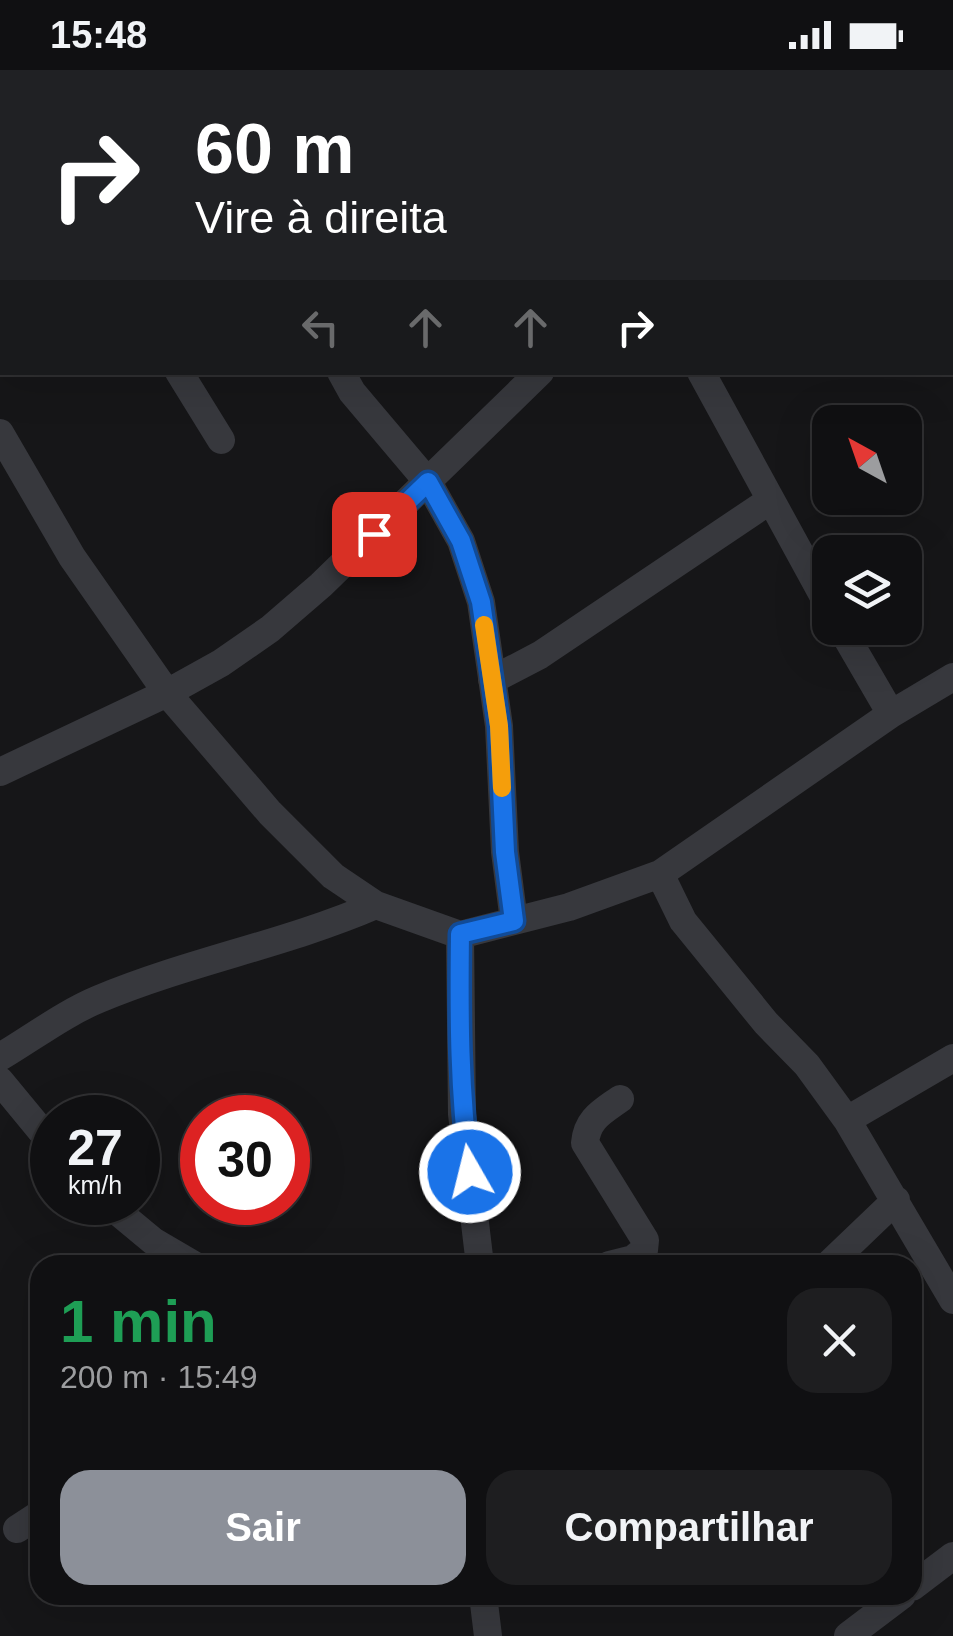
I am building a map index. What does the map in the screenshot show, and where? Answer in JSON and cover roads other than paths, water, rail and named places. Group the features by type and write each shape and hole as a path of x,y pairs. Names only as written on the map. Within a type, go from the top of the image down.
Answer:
{"street":[{"path":"181,375 220,440"},
{"path":"343,375 352,392 428,482 461,541 481,602 499,726 505,852 514,921"},
{"path":"0,772 167,693 221,663 270,629 321,585 537,375"},
{"path":"703,375 812,576"},
{"path":"0,433 72,556 167,693 270,813 333,876 376,905 460,934 568,907 660,874 891,714 953,677"},
{"path":"492,680 540,654 769,501"},
{"path":"851,645 891,714"},
{"path":"660,874 683,922 766,1023 807,1064 847,1120 953,1300"},
{"path":"0,1058 94,1000 182,967 241,954 324,928 376,905"},
{"path":"460,934 462,1114 479,1255"},
{"path":"847,1120 953,1058"},
{"path":"0,1081 30,1117"},
{"path":"620,1099 594,1117 586,1129 585,1142 644,1240 644,1250 638,1255"},
{"path":"838,1255 896,1200"},
{"path":"134,1225 177,1255"},
{"path":"922,1579 953,1556"},
{"path":"484,1605 488,1636"},
{"path":"848,1636 869,1605"}]}
